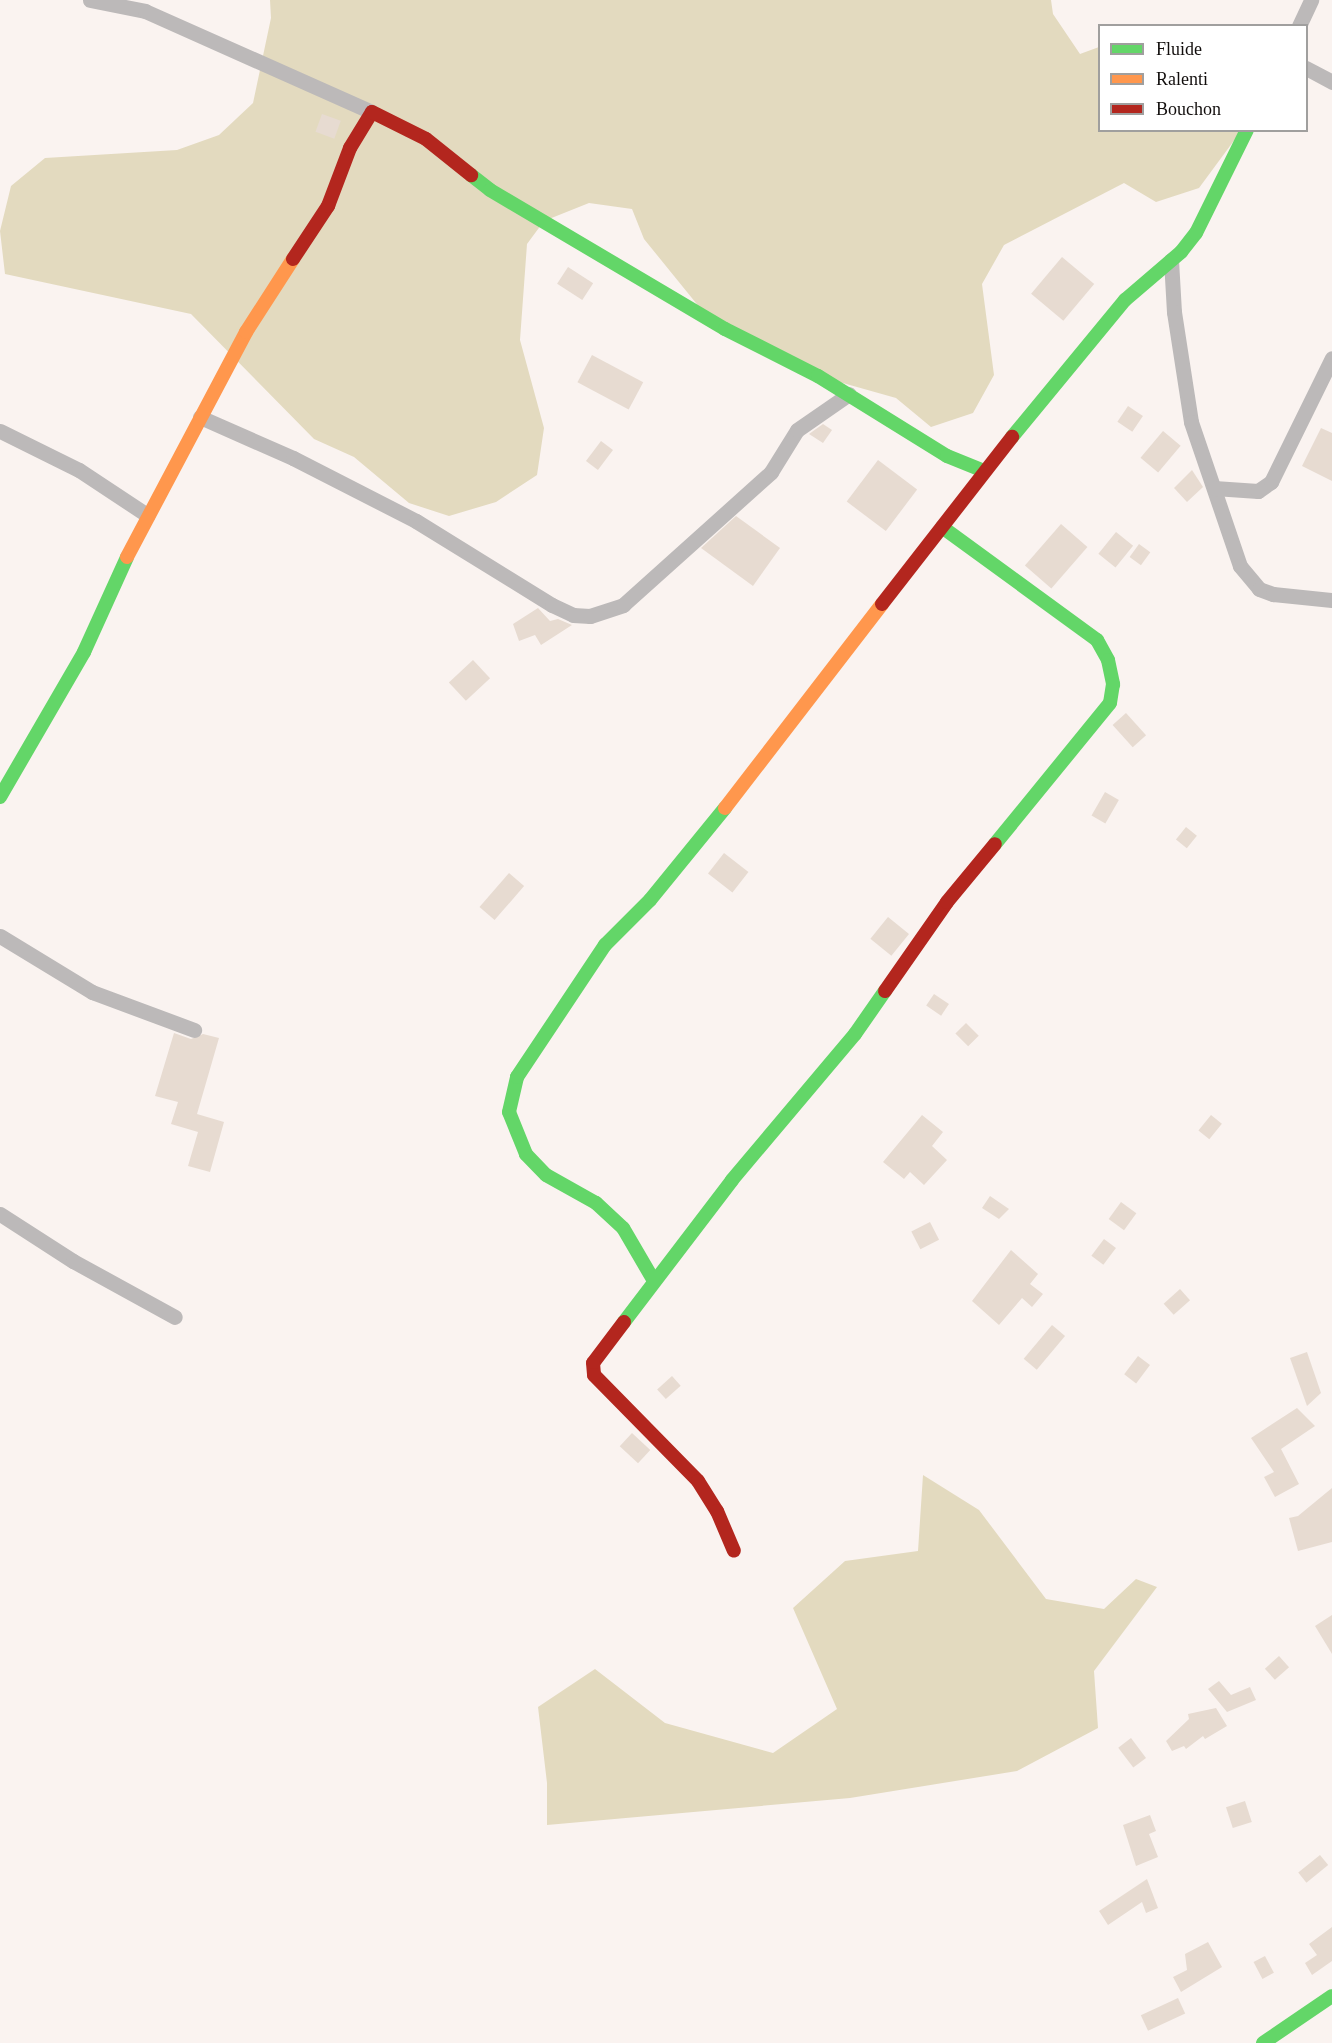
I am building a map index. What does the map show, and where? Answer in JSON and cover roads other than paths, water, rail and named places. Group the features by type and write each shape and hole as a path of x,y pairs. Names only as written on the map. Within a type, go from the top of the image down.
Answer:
{"street":[{"path":"90,0 145,11 372,112 426,139 490,190 725,329 849,394 940,452 984,471"},
{"path":"1300,24 1311,0"},
{"path":"1308,69 1332,82"},
{"path":"0,797 84,652 147,515 246,332 328,206 350,148 372,112"},
{"path":"654,1281 623,1228 597,1203 546,1175 525,1154 509,1112 517,1077 605,945 650,900 735,796 984,471 1125,300 1171,260 1196,233 1246,132"},
{"path":"1171,260 1174,312 1191,422 1240,566 1259,589 1273,594 1332,600"},
{"path":"1214,488 1258,491 1271,482 1332,358"},
{"path":"200,417 293,458 416,521 552,605 573,615 590,616 623,605 771,472 797,430 849,394"},
{"path":"0,431 79,470 147,515"},
{"path":"734,1551 717,1511 698,1481 594,1375 593,1363 732,1180 855,1034 947,903 1110,703 1113,684 1108,660 1097,640 942,527"},
{"path":"0,936 92,992 194,1030"},
{"path":"0,1214 73,1261 174,1317"},
{"path":"1263,2043 1332,1996"}]}
